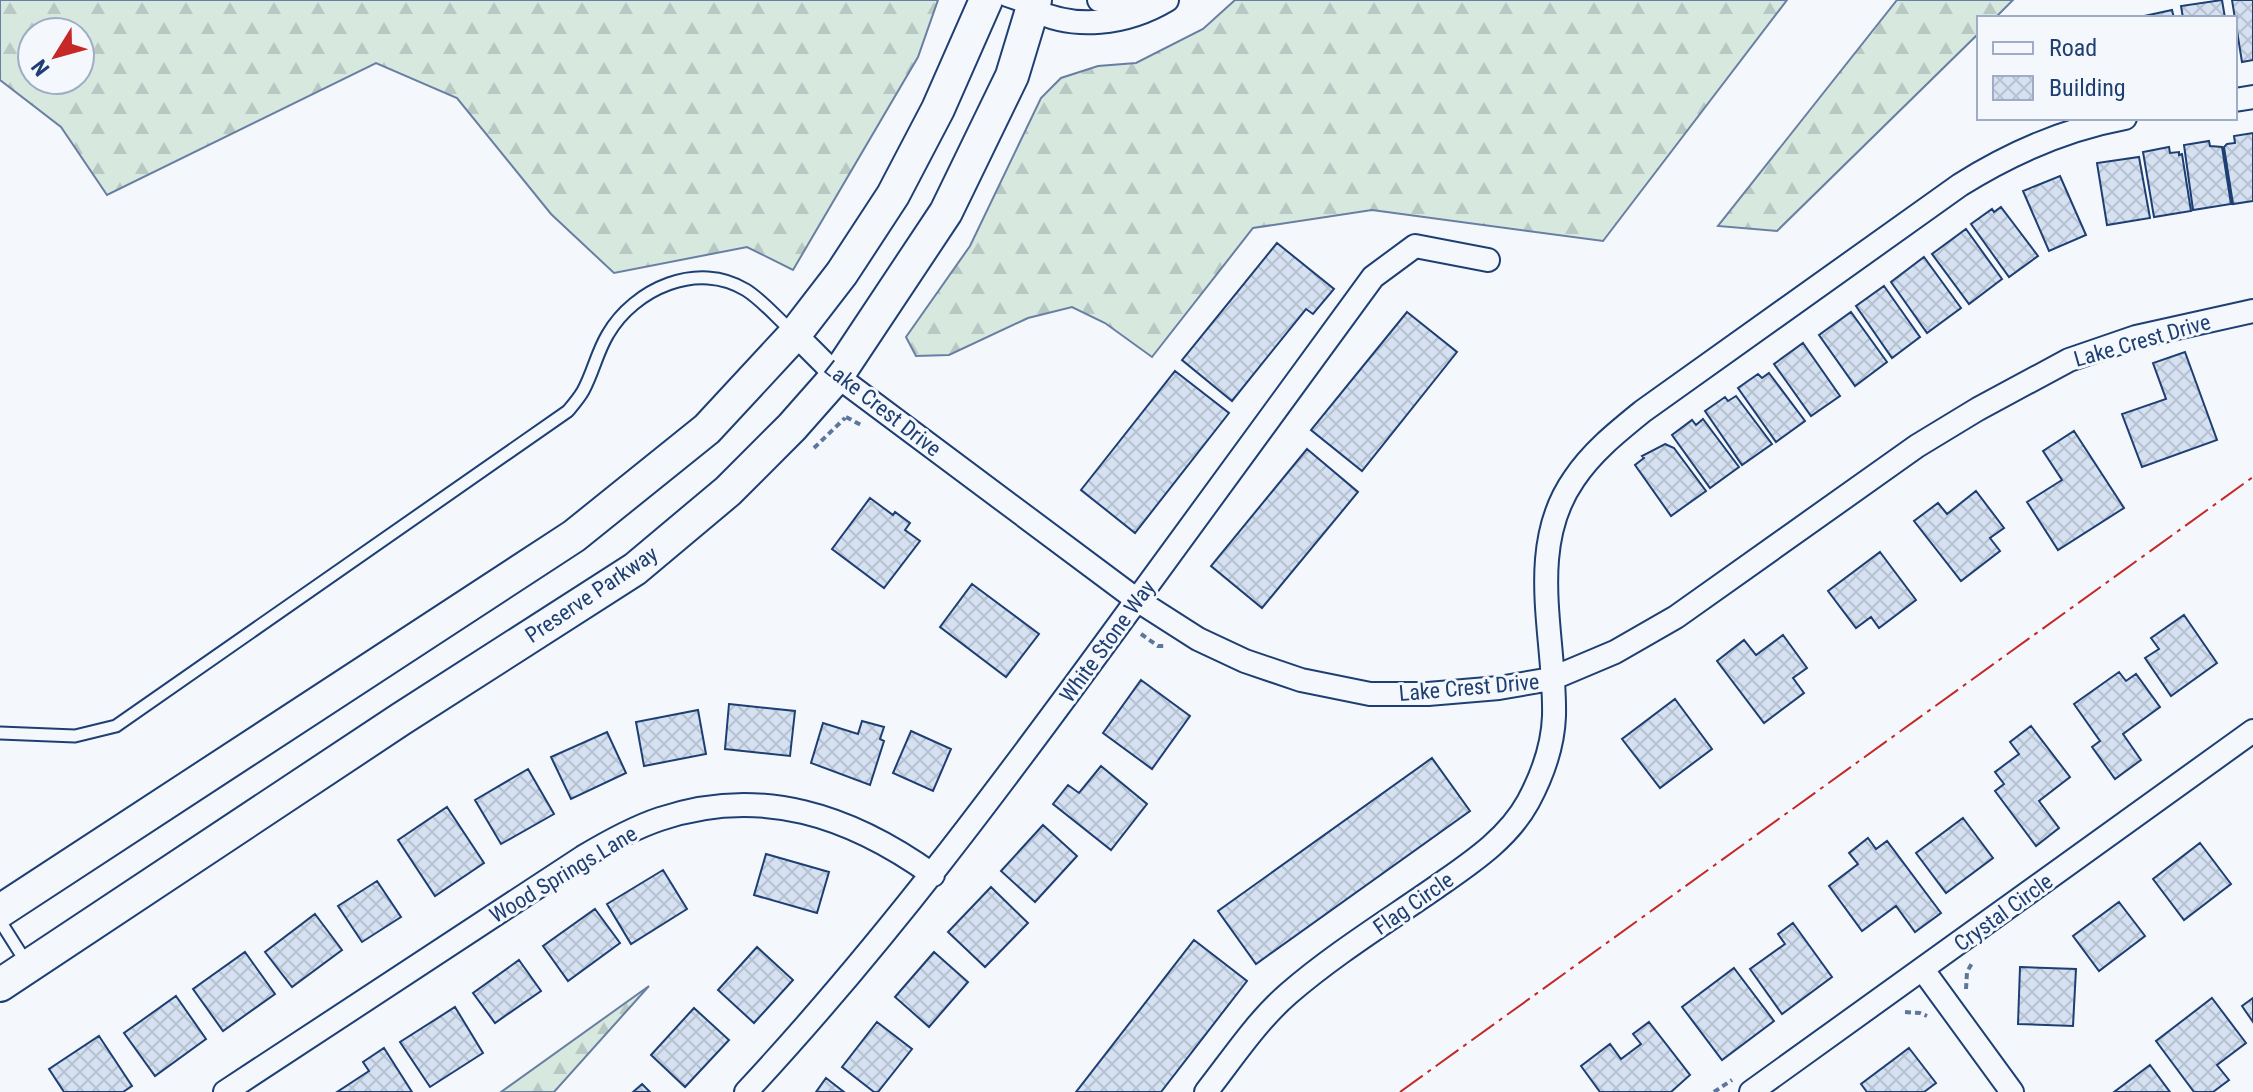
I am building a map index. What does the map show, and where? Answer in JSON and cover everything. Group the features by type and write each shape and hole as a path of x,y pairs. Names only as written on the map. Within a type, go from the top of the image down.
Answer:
{"street":[{"path":"0,911 574,536 707,429 795,334 842,273 893,195 938,109 986,0"},
{"path":"1099,0 1158,5"},
{"path":"1024,3 1052,20 1078,24 1101,22 1158,5"},
{"name":"Preserve Parkway","path":"0,985 401,719 635,569 728,491 792,427 837,376 946,212 1012,76 1024,3"},
{"name":"Flag Circle","path":"1206,1092 1252,1032 1286,995 1481,855 1510,828 1526,805 1550,747 1554,715 1545,582 1551,537 1559,505 1573,480 1600,446 1643,411 1973,176 1999,160 2043,142 2114,120"},
{"name":"White Stone Way","path":"746,1092 805,1029 933,875 1373,277 1415,246 1488,260"},
{"name":"Lake Crest Drive","path":"795,334 837,376 1137,600 1198,639 1245,661 1301,680 1370,694 1499,688 1551,679 1615,652 1676,617 1917,446 2069,360 2136,337 2253,311"},
{"name":"Crystal Circle","path":"1751,1092 2253,731"},
{"name":"Wood Springs Lane","path":"225,1092 583,857 626,832 662,818 739,804 780,806 825,817 862,831 898,850 933,875"},
{"path":"1923,970 2012,1092"}],"lane":[{"path":"0,733 75,736 116,726 125,720 568,411 583,392 608,333 627,309 650,293 684,278 713,277 745,290 795,334"},
{"path":"0,921 29,966"}],"path":[{"path":"1971,1001 1966,989 1967,972 1973,961"},
{"path":"1900,1014 1908,1011 1920,1013 1935,1020"}],"green space":[{"path":"0,0 938,0 918,57 793,270 747,247 614,273 551,214 457,98 376,63 107,195 61,127 21,96 96,96 96,16 16,16 16,92 0,80"},
{"path":"1235,0 1787,0 1603,241 1372,210 1253,228 1152,357 1105,323 1072,307 1028,318 949,355 916,356 906,337 970,246 1041,98 1061,78 1098,66 1136,63 1203,29"},
{"path":"1897,0 2013,0 1997,16 1977,16 1977,35 1777,231 1718,226"},
{"path":"649,986 554,1092 501,1092"}],"building":[{"path":"2222,0 2225,16 2183,16 2181,6"},
{"path":"2232,0 2253,0 2253,60 2242,62"},
{"path":"2172,10 2174,16 2144,16"},
{"path":"2253,133 2253,201 2233,204 2224,147 2235,143 2234,136"},
{"path":"2209,141 2210,146 2222,147 2231,204 2193,210 2184,145"},
{"path":"2169,147 2170,153 2182,154 2191,211 2154,217 2143,152"},
{"path":"2139,157 2150,218 2107,225 2097,163"},
{"path":"2060,176 2086,235 2049,251 2023,191"},
{"path":"2001,207 2038,256 2009,277 1971,224 1992,209 1994,212"},
{"path":"1966,229 2002,279 1969,304 1932,254"},
{"path":"1277,243 1334,289 1313,314 1306,309 1232,401 1182,360"},
{"path":"1924,257 1961,308 1927,333 1891,282"},
{"path":"1884,286 1920,337 1892,358 1856,306"},
{"path":"1407,312 1457,352 1362,471 1311,430"},
{"path":"1851,312 1887,362 1855,386 1819,335"},
{"path":"1803,343 1840,396 1811,416 1774,364"},
{"path":"2185,352 2217,440 2142,467 2122,414 2166,399 2153,363"},
{"path":"1175,371 1229,413 1135,533 1081,490"},
{"path":"1769,373 1805,421 1776,442 1738,388 1758,374 1762,378"},
{"path":"1736,396 1772,444 1742,465 1705,411 1725,397 1728,401"},
{"path":"1703,419 1739,467 1710,488 1672,435 1692,420 1696,425"},
{"path":"2074,431 2124,508 2058,550 2027,502 2062,480 2043,451"},
{"path":"1665,444 1674,448 1706,491 1671,516 1635,465 1644,458 1642,456"},
{"path":"1307,449 1358,492 1262,608 1211,566"},
{"path":"1976,491 2004,528 1990,538 2000,551 1961,581 1914,521 1938,503 1947,514"},
{"path":"870,498 910,523 905,530 920,541 884,588 832,549"},
{"path":"1880,552 1916,600 1879,628 1871,617 1856,628 1828,591"},
{"path":"972,584 1039,634 1006,677 940,627"},
{"path":"2184,615 2217,663 2171,696 2145,658 2159,649 2151,638"},
{"path":"1783,635 1807,668 1793,678 1804,693 1764,723 1717,661 1744,640 1756,655"},
{"path":"2119,672 2126,681 2136,674 2160,707 2123,734 2141,760 2115,779 2092,747 2100,741 2074,704"},
{"path":"1141,680 1190,716 1152,769 1103,733"},
{"path":"1675,699 1712,749 1660,788 1622,739"},
{"path":"729,704 795,711 790,756 725,749"},
{"path":"698,710 706,754 644,766 636,722"},
{"path":"862,721 884,727 880,739 884,741 870,785 811,763 823,723 858,734"},
{"path":"2031,726 2070,777 2039,801 2059,828 2036,846 1995,791 2004,784 1995,772 2019,754 2010,742"},
{"path":"911,731 951,749 933,791 893,773"},
{"path":"607,732 626,773 571,799 551,757"},
{"path":"1432,758 1470,811 1256,964 1218,911"},
{"path":"1101,766 1147,804 1111,850 1053,804 1068,785 1079,793"},
{"path":"528,769 554,814 501,844 475,800"},
{"path":"447,807 484,863 435,896 398,840"},
{"path":"1963,818 1993,858 1946,893 1916,853"},
{"path":"1043,825 1077,856 1035,902 1001,871"},
{"path":"1868,838 1876,849 1887,841 1941,913 1915,932 1896,906 1862,931 1829,886 1858,864 1849,853"},
{"path":"2200,843 2231,884 2184,920 2153,879"},
{"path":"766,854 829,872 817,913 754,895"},
{"path":"663,870 687,909 631,944 607,904"},
{"path":"377,881 401,917 362,942 338,906"},
{"path":"991,887 1028,923 985,967 948,932"},
{"path":"2119,902 2145,936 2099,971 2073,936"},
{"path":"595,909 620,943 568,981 543,946"},
{"path":"315,914 342,950 292,987 265,952"},
{"path":"1793,923 1832,977 1782,1014 1750,969 1785,944 1778,934"},
{"path":"1194,940 1247,981 1161,1092 1076,1092"},
{"path":"757,947 793,980 754,1023 718,990"},
{"path":"245,952 275,994 223,1031 193,989"},
{"path":"934,952 968,982 929,1027 895,997"},
{"path":"519,960 541,991 495,1023 473,993"},
{"path":"2020,967 2076,969 2073,1026 2018,1024"},
{"path":"1734,968 1774,1021 1722,1060 1682,1007"},
{"path":"176,996 206,1039 155,1076 124,1033"},
{"path":"2212,998 2246,1043 2217,1065 2229,1080 2213,1092 2194,1092 2156,1041"},
{"path":"2253,998 2253,1022 2242,1006"},
{"path":"455,1007 483,1053 430,1087 400,1042"},
{"path":"694,1008 729,1040 685,1087 651,1055"},
{"path":"877,1022 912,1049 878,1092 874,1092 842,1067"},
{"path":"1649,1022 1690,1075 1671,1092 1600,1092 1581,1066 1610,1044 1621,1059 1641,1044 1633,1034"},
{"path":"99,1036 132,1086 123,1092 64,1092 49,1069"},
{"path":"384,1048 412,1092 337,1092 369,1071 363,1062"},
{"path":"1909,1048 1936,1083 1924,1092 1867,1092 1861,1084"},
{"path":"2150,1065 2170,1092 2114,1092"},
{"path":"826,1078 844,1092 816,1092"},
{"path":"642,1084 650,1092 633,1092"}],"power":[{"path":"1400,1092 2253,477"}]}
